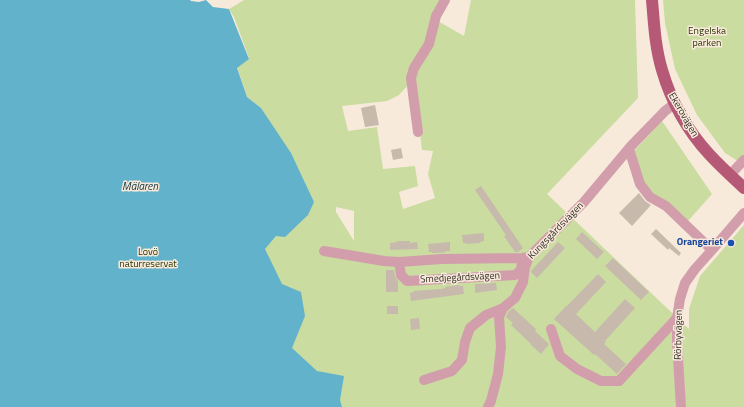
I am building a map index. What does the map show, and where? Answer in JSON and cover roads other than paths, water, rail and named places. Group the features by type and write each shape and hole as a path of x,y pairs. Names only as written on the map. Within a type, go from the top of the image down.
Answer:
{"main road":[{"name":"Ekerövägen","path":"652,0 655,33 661,68 674,104 691,132 708,154 744,188"}],"street":[{"path":"418,132 411,78 414,68 429,44 436,16 445,0"},
{"name":"Kungsgårdsvägen","path":"503,308 515,298 523,282 526,257 584,202 628,149 665,111 674,104"},
{"path":"628,149 640,184 650,197 666,206 712,250"},
{"path":"730,175 744,160"},
{"name":"Rörbyvägen","path":"681,407 677,318 685,282 744,213"},
{"name":"Smedjegårdsvägen","path":"324,251 399,262 442,259 526,257 521,270 515,274 407,281 400,274 399,262"},
{"path":"424,380 452,371 462,360 465,342 470,328 486,315 503,308"},
{"path":"488,407 498,374 501,347 499,317 503,308"},
{"path":"551,328 560,356 576,369 600,381 619,381 677,318"}],"water":[{"name":"Mälaren","path":"0,0 190,0 199,2 206,0 213,7 229,9 249,59 237,68 247,97 261,108 291,153 314,202 308,215 285,237 276,236 265,249 282,284 301,292 305,316 292,348 317,371 344,376 340,400 342,407 0,407"}],"place":[{"name":"Orangeriet","path":"731,243"}],"park label":[{"name":"Engelska parken","path":"707,38"},
{"name":"Lovö naturreservat","path":"148,258"}]}
